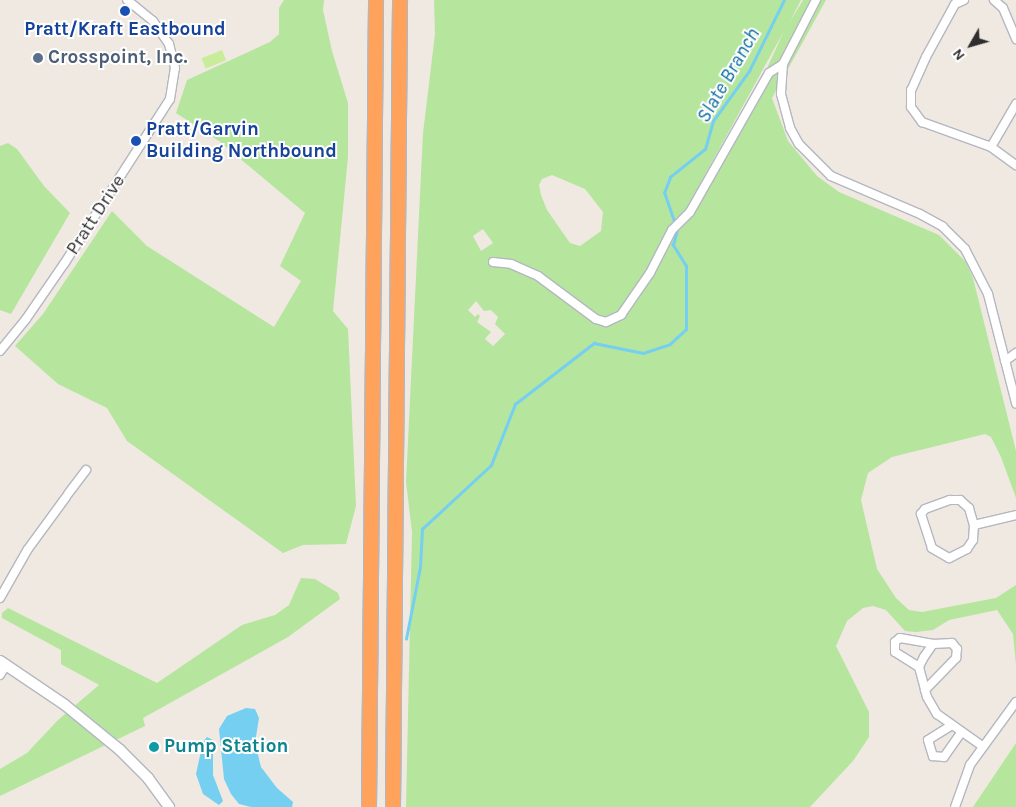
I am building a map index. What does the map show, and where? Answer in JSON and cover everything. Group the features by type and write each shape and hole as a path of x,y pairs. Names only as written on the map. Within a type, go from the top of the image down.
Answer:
{"highway":[{"path":"369,807 376,0"},
{"path":"392,807 400,0"}],"main road":[{"path":"3,663 65,705 134,763 169,807"}],"street":[{"name":"Pratt Drive","path":"0,351 26,320 59,272 170,99 174,68 169,44 153,21 127,0"},
{"path":"816,0 784,64 781,94 784,111 799,144 831,176 920,214 955,238 982,278 1016,403"},
{"path":"964,0 955,4 926,57 910,90 911,108 922,122 991,146 1016,164"},
{"path":"994,0 1003,8 1016,39"},
{"path":"493,262 511,264 538,276 596,318 606,322 621,315 650,274 672,230 690,212 769,73 784,64"},
{"path":"991,146 1016,104"},
{"path":"1005,361 1016,353"},
{"path":"1005,361 1016,361"},
{"path":"0,598 28,549 86,470"},
{"path":"960,500 969,508 974,525 972,540 967,550 949,558 932,548 921,514 936,503 960,500"},
{"path":"974,525 1016,514"},
{"path":"920,667 895,652 895,642 900,638 933,644 952,643 957,649 956,658 925,690"},
{"path":"933,644 920,667 925,690 937,714 961,733 982,746"},
{"path":"0,675 3,663"},
{"path":"955,807 964,777 982,746 1016,702"},
{"path":"952,725 928,740 933,756 944,757 961,733"}],"green space":[{"path":"284,0 324,0 323,10 332,51 348,103 348,157 333,311 348,329 356,506 346,544 303,545 283,553 127,441 107,408 58,384 15,346 43,314 112,211 147,246 274,327 301,281 280,266 305,213 219,141 176,113 187,80 270,42 279,34 279,8"},
{"path":"434,0 801,0 789,23 803,0 826,0 772,98 788,141 817,176 839,192 939,235 966,262 973,278 1016,451 1016,498 1001,457 991,437 985,434 892,457 868,473 861,500 877,569 896,598 909,610 922,612 996,598 1016,585 1016,665 1013,634 997,610 949,620 933,630 916,632 905,631 886,610 873,606 863,608 847,621 836,646 869,712 869,737 853,761 810,807 406,807 412,532 406,482 423,133 435,34","holes":["784,31 751,103 693,213 676,233 627,309 623,309 684,213","552,175 585,189 603,212 601,231 580,246 570,243 547,210 539,185 542,179","483,229 493,243 481,251 473,236","476,301 484,311 491,310 498,317 495,324 505,334 493,346 485,339 491,332 477,322 480,316 478,314 475,317 468,310"]},
{"path":"222,50 226,60 206,68 202,58"},
{"path":"8,143 17,149 44,186 70,213 11,314 0,310 0,146"},
{"path":"301,578 315,579 338,593 340,599 288,637 143,718 145,726 0,796 0,769 27,753 58,720 99,685 61,664 61,650 2,618 2,613 8,608 157,683 242,625 275,615 289,605"},
{"path":"1016,743 1016,807 973,807"}],"water":[{"path":"246,708 255,709 259,718 255,743 261,767 277,788 293,802 292,807 251,807 239,804 231,794 224,779 219,729 227,716"},
{"path":"207,737 213,740 213,775 223,801 219,805 203,794 196,774 203,742"}],"waterway":[{"name":"Slate Branch","path":"406,639 420,567 422,529 491,465 515,404 594,343 643,353 670,344 686,329 686,266 673,245 677,230 664,193 670,177 705,149 713,121 749,71 784,0"}],"place":[{"name":"Pratt/Kraft Eastbound","path":"125,11"},
{"name":"Crosspoint, Inc.","path":"38,58"},
{"name":"Pratt/Garvin Building Northbound","path":"136,141"},
{"name":"Pump Station","path":"154,747"}]}
